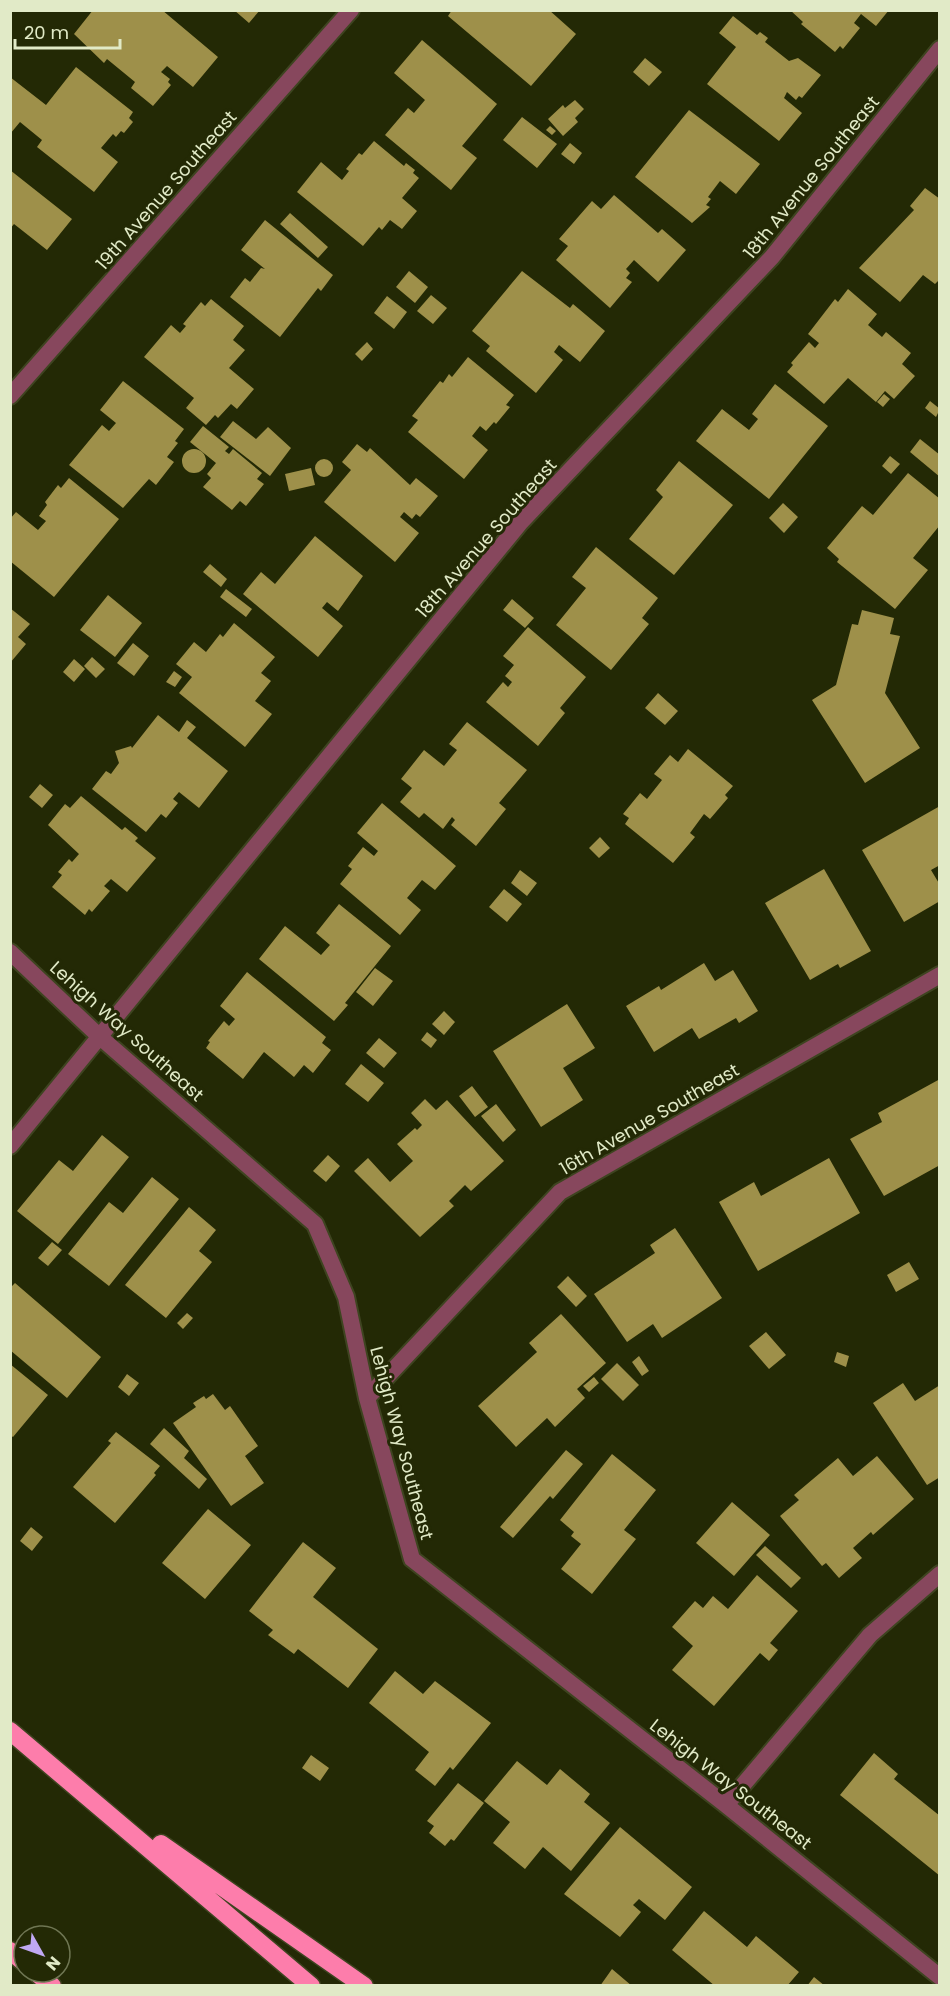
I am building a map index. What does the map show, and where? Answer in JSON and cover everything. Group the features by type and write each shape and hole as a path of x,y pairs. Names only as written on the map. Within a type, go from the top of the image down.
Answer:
{"highway":[{"path":"10,1731 311,1986"},
{"path":"74,1784 364,1986"}],"street":[{"name":"19th Avenue Southeast","path":"10,396 351,10"},
{"name":"18th Avenue Southeast","path":"10,1146 521,522 772,257 939,49"},
{"name":"Lehigh Way Southeast","path":"10,952 100,1037 315,1224 346,1298 367,1398 412,1558 726,1805 939,1977"},
{"name":"16th Avenue Southeast","path":"367,1398 560,1192 939,975"},
{"path":"726,1805 870,1635 939,1574"}],"building":[{"path":"93,10 162,10 218,57 193,87 167,66 161,72 170,79 168,82 171,85 153,106 131,88 135,82 107,59 104,63 74,34"},
{"path":"234,10 260,10 249,23"},
{"path":"452,10 549,10 576,34 531,86 448,16"},
{"path":"790,10 889,10 876,26 861,14 854,23 860,28 843,49 840,46 835,52 801,24 803,22"},
{"path":"733,16 757,35 760,32 768,38 765,42 789,61 798,58 821,75 802,98 799,96 796,100 787,92 784,98 802,113 779,141 707,84 736,47 719,33"},
{"path":"422,40 497,104 462,146 477,158 451,190 385,135 408,108 414,113 425,100 394,73"},
{"path":"645,58 662,72 649,86 633,72"},
{"path":"76,67 133,112 129,118 133,122 124,133 121,131 116,137 113,134 101,148 118,162 94,192 37,147 42,140 20,122 10,134 10,77 46,105"},
{"path":"575,100 584,109 575,118 578,122 563,136 548,119 563,105 565,108"},
{"path":"689,110 760,164 736,194 720,181 708,197 711,199 706,205 710,207 692,223 635,177"},
{"path":"522,117 557,144 537,168 503,140"},
{"path":"550,126 556,131 552,135 546,130"},
{"path":"374,141 404,166 406,163 415,170 413,173 419,178 402,198 417,211 402,229 390,220 382,230 379,227 363,246 297,192 321,162 342,180 349,171 346,169 359,153 362,155"},
{"path":"570,143 582,153 574,164 561,154"},
{"path":"10,170 72,219 47,250 14,224 10,229"},
{"path":"925,188 940,199 940,279 935,284 923,275 900,302 859,268 914,210 910,206"},
{"path":"614,195 658,233 662,229 686,250 658,282 634,260 626,269 630,273 626,278 632,282 610,308 556,260 568,246 559,239 592,201 601,209"},
{"path":"290,213 328,247 318,258 280,224"},
{"path":"265,220 333,275 321,291 318,288 280,337 230,297 245,278 250,282 261,268 265,269 241,250"},
{"path":"409,271 428,287 415,303 396,287"},
{"path":"522,271 570,308 573,304 605,331 580,362 559,345 554,352 563,360 536,393 486,351 490,346 472,331"},
{"path":"848,289 877,314 868,325 882,337 886,332 911,353 902,364 915,376 894,399 885,391 876,402 848,378 824,404 787,372 793,365 791,363 809,342 815,348 819,343 808,334 835,299 838,302"},
{"path":"431,295 447,308 433,324 417,311"},
{"path":"387,296 407,312 394,329 374,313"},
{"path":"211,299 244,326 233,340 245,350 229,368 254,389 237,409 231,404 218,418 215,415 206,425 186,408 194,398 144,357 171,325 180,333 186,326 183,324 201,302 205,306"},
{"path":"367,342 373,349 362,361 355,354"},
{"path":"468,357 514,395 506,405 510,407 496,424 494,422 486,431 480,426 472,436 488,450 464,479 408,432 418,420 412,416 440,381 443,383 449,374 452,377"},
{"path":"123,381 184,429 175,441 178,443 167,457 174,462 156,485 149,479 123,508 69,465 102,425 109,431 116,423 100,410"},
{"path":"775,384 828,426 769,499 696,441 722,409 749,430 758,419 752,414"},
{"path":"884,394 890,399 883,407 877,402"},
{"path":"930,401 940,409 936,417 925,408"},
{"path":"233,421 256,439 268,427 291,448 270,476 220,437"},
{"path":"203,426 229,447 225,451 229,454 233,449 262,473 257,479 264,484 246,506 240,501 232,510 203,487 211,478 207,474 216,463 190,442"},
{"path":"920,439 940,455 940,477 910,452"},
{"path":"357,444 367,452 370,448 410,485 416,478 438,496 420,517 416,514 412,519 404,512 400,517 419,533 395,562 324,502 351,470 342,462"},
{"path":"194,449 202,453 206,461 202,469 194,473 186,469 182,461 186,453"},
{"path":"890,456 900,464 891,474 882,466"},
{"path":"324,459 330,462 333,468 330,474 324,477 318,474 315,468 318,462"},
{"path":"679,461 733,505 674,575 629,539 663,497 656,490"},
{"path":"311,468 315,485 289,491 285,474"},
{"path":"908,473 940,499 940,525 913,558 928,570 895,609 837,562 839,559 827,548 862,506 873,515"},
{"path":"69,478 119,519 54,597 10,561 10,519 16,512 38,530 46,521 39,516 47,505 45,502 58,485 61,488"},
{"path":"783,503 798,517 784,533 769,518"},
{"path":"315,536 363,576 338,611 327,602 322,608 343,626 318,657 243,594 261,572 275,584"},
{"path":"596,547 658,598 642,618 649,624 611,670 556,625 586,588 572,577"},
{"path":"210,564 227,579 221,587 203,572"},
{"path":"226,589 252,609 246,617 220,597"},
{"path":"108,595 142,623 115,657 80,630"},
{"path":"512,599 534,618 525,628 503,610"},
{"path":"10,608 30,624 18,637 26,644 10,663"},
{"path":"862,610 894,618 890,634 900,636 885,693 920,748 865,783 812,700 836,685 852,624 858,625"},
{"path":"234,623 275,657 261,673 271,681 255,701 272,714 245,747 179,693 192,677 176,664 194,642 206,652 220,634 223,637"},
{"path":"528,627 586,677 560,708 565,713 538,746 486,702 503,682 508,687 512,682 505,676 514,665 503,656"},
{"path":"133,643 149,656 134,676 117,663"},
{"path":"92,657 105,669 96,678 84,666"},
{"path":"74,659 85,669 74,682 63,672"},
{"path":"174,671 182,677 175,687 166,682"},
{"path":"658,693 678,711 665,725 645,708"},
{"path":"158,715 179,732 187,720 196,727 187,738 228,771 199,808 179,792 173,799 178,803 166,818 161,814 146,832 92,789 106,771 111,774 119,763 115,751 131,746 132,748"},
{"path":"467,722 527,770 499,803 506,809 476,846 451,825 455,820 452,817 443,829 424,813 419,818 400,802 412,788 401,779 424,750 444,766 457,750 449,744"},
{"path":"688,749 733,786 725,795 728,798 710,819 704,814 690,833 695,837 673,863 625,824 629,818 623,814 640,793 647,799 662,780 654,774 670,755 678,762"},
{"path":"40,784 53,795 42,808 29,797"},
{"path":"81,796 122,830 125,827 138,838 135,841 156,858 127,892 111,879 104,886 110,891 92,912 89,909 85,915 52,887 62,875 58,872 69,859 72,862 79,854 48,825 65,804 70,808"},
{"path":"382,803 456,866 435,890 422,880 407,898 421,910 400,935 340,884 352,869 348,866 363,847 374,856 378,851 357,833"},
{"path":"940,806 940,865 931,870 940,885 940,901 904,922 862,850"},
{"path":"600,837 610,848 599,858 589,848"},
{"path":"824,869 871,951 840,968 838,964 810,980 765,903"},
{"path":"520,870 537,883 527,896 511,883"},
{"path":"504,889 522,904 507,922 489,907"},
{"path":"339,904 391,946 345,1003 348,1005 334,1021 259,959 285,926 321,955 330,945 316,933"},
{"path":"704,963 715,981 733,970 758,1011 739,1023 736,1018 699,1039 692,1028 654,1052 626,1006 659,986 661,990"},
{"path":"375,968 393,981 373,1006 356,992"},
{"path":"247,972 326,1037 322,1043 331,1050 313,1073 304,1065 294,1077 264,1052 243,1079 206,1048 210,1042 208,1041 224,1021 229,1026 235,1019 220,1006"},
{"path":"567,1004 595,1048 563,1068 583,1100 541,1127 493,1051"},
{"path":"444,1011 455,1022 444,1035 432,1024"},
{"path":"427,1032 437,1040 431,1048 421,1040"},
{"path":"379,1038 397,1053 384,1068 366,1053"},
{"path":"361,1064 384,1083 368,1102 345,1084"},
{"path":"940,1079 940,1165 884,1196 850,1139 882,1122 878,1113"},
{"path":"472,1086 488,1107 475,1117 459,1096"},
{"path":"425,1099 436,1110 447,1100 504,1161 471,1191 465,1185 449,1201 454,1206 420,1237 354,1171 368,1158 390,1182 413,1161 397,1144 415,1128 417,1130 422,1125 411,1113"},
{"path":"496,1104 516,1130 503,1142 481,1116"},
{"path":"102,1135 129,1157 58,1244 17,1211 59,1160 73,1171"},
{"path":"328,1155 340,1166 326,1182 313,1171"},
{"path":"829,1158 860,1213 758,1271 719,1202 754,1182 761,1196"},
{"path":"152,1177 179,1199 109,1286 68,1254 109,1202 123,1213"},
{"path":"189,1207 216,1230 199,1251 212,1262 166,1318 125,1285"},
{"path":"675,1228 722,1298 662,1338 653,1324 627,1342 594,1294 655,1253 650,1245"},
{"path":"52,1242 62,1250 48,1266 38,1258"},
{"path":"909,1262 919,1279 896,1292 887,1275"},
{"path":"568,1276 587,1296 576,1307 557,1287"},
{"path":"15,1283 101,1357 67,1398 10,1350 10,1288"},
{"path":"187,1313 193,1318 183,1329 177,1323"},
{"path":"561,1314 606,1363 577,1389 585,1398 555,1427 547,1418 516,1447 478,1406 537,1352 529,1343"},
{"path":"766,1332 786,1355 769,1369 749,1346"},
{"path":"837,1352 849,1356 846,1367 834,1362"},
{"path":"639,1356 649,1371 642,1376 632,1362"},
{"path":"617,1363 639,1385 623,1401 601,1379"},
{"path":"10,1364 48,1395 13,1437 10,1435"},
{"path":"127,1374 139,1383 129,1396 118,1387"},
{"path":"594,1377 599,1383 589,1392 583,1386"},
{"path":"903,1383 915,1401 940,1385 940,1477 927,1485 873,1403"},
{"path":"213,1394 225,1410 230,1406 258,1446 245,1456 264,1483 231,1506 173,1423 196,1407 193,1403 204,1396 206,1399"},
{"path":"164,1428 189,1451 184,1458 207,1479 199,1489 150,1444"},
{"path":"116,1432 160,1466 154,1473 156,1475 115,1523 73,1487 111,1443 108,1441"},
{"path":"566,1450 583,1464 553,1499 550,1496 513,1538 500,1527"},
{"path":"612,1454 656,1490 624,1530 636,1539 592,1594 561,1569 581,1544 571,1536 574,1532 560,1520"},
{"path":"877,1456 914,1499 873,1535 871,1532 853,1548 862,1558 839,1578 826,1563 822,1566 780,1516 799,1500 794,1495 838,1458 853,1476"},
{"path":"732,1502 770,1535 734,1576 696,1543"},
{"path":"208,1509 251,1545 205,1599 162,1563"},
{"path":"31,1527 43,1537 32,1551 20,1541"},
{"path":"303,1542 336,1568 313,1597 378,1649 348,1688 298,1649 294,1654 268,1635 273,1630 249,1611"},
{"path":"765,1546 801,1578 791,1588 756,1555"},
{"path":"757,1575 798,1611 770,1643 778,1650 769,1661 760,1653 714,1706 672,1670 693,1646 672,1627 695,1601 703,1608 713,1596 728,1609"},
{"path":"395,1671 423,1694 435,1681 491,1723 453,1770 450,1767 435,1786 415,1770 429,1752 369,1703"},
{"path":"874,1753 898,1774 894,1779 940,1816 940,1876 840,1795"},
{"path":"311,1755 329,1768 320,1781 302,1768"},
{"path":"517,1761 547,1785 560,1769 590,1794 584,1802 610,1823 571,1871 543,1847 525,1869 493,1843 510,1822 484,1801"},
{"path":"458,1783 484,1803 454,1841 451,1839 445,1846 429,1833 434,1826 427,1821"},
{"path":"620,1827 692,1887 665,1920 639,1899 633,1905 641,1912 620,1937 564,1894"},
{"path":"704,1911 747,1947 756,1936 799,1972 787,1986 715,1986 672,1950"},
{"path":"612,1969 632,1986 600,1986"},
{"path":"814,1977 825,1986 807,1986"}]}
